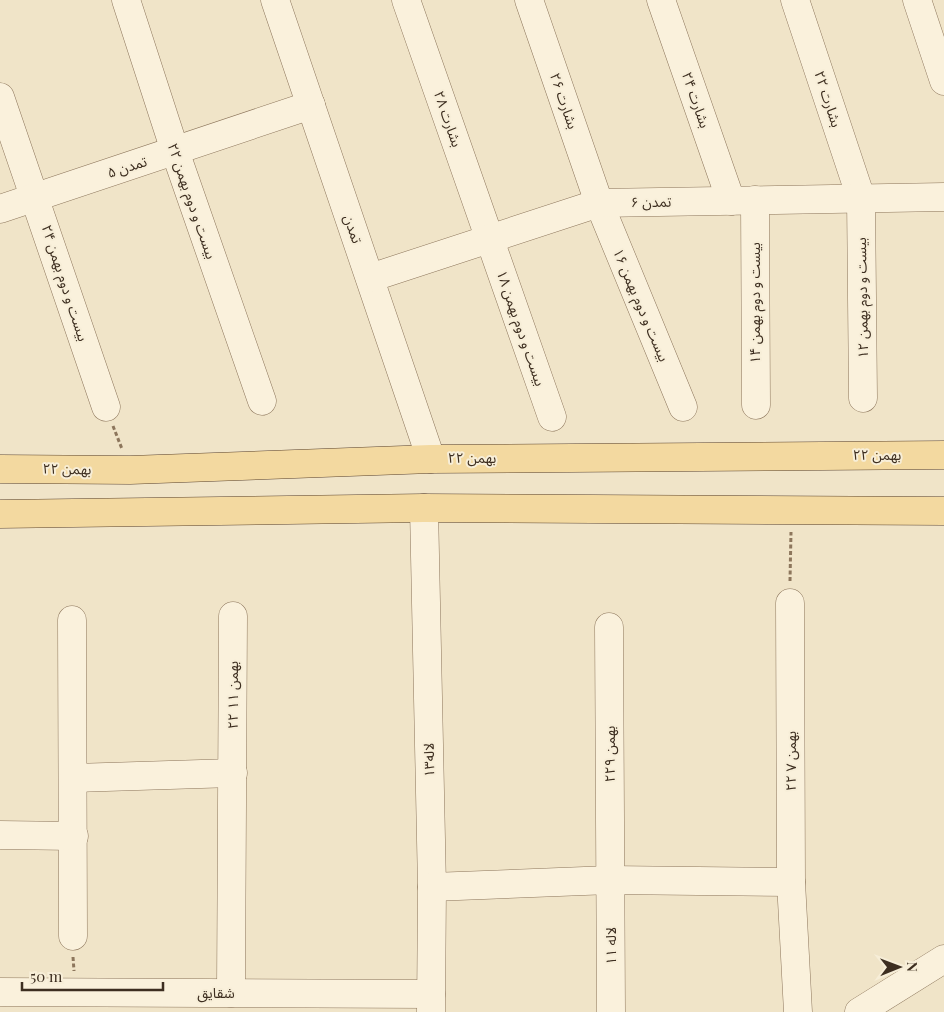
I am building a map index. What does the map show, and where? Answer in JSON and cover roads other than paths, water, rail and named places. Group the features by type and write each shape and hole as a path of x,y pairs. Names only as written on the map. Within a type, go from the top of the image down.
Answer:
{"main road":[{"name":"۲۲ بهمن","path":"0,468 130,470 432,459 944,455"},
{"path":"0,514 424,508 791,509 944,512"}],"street":[{"name":"بیست و دوم بهمن ۲۲","path":"126,0 175,151 262,401"},
{"name":"تمدن","path":"275,0 432,459"},
{"name":"بشارت ۲۸","path":"406,0 490,238"},
{"name":"بشارت ۲۶","path":"529,0 599,203"},
{"name":"بشارت ۲۴","path":"661,0 743,201"},
{"name":"بشارت ۲۲","path":"795,0 861,198"},
{"path":"917,0 944,81"},
{"name":"بیست و دوم بهمن ۲۴","path":"0,97 36,197 106,407"},
{"name":"تمدن ۵","path":"0,209 311,105"},
{"name":"تمدن ۶","path":"370,278 599,203 944,197"},
{"name":"بیست و دوم بهمن ۱۲","path":"861,198 864,398"},
{"name":"بیست و دوم بهمن ۱۴","path":"743,201 756,405"},
{"name":"بیست و دوم بهمن ۱۶","path":"599,203 683,407"},
{"name":"بیست و دوم بهمن ۱۸","path":"490,238 552,418"},
{"name":"لاله۱۳","path":"424,508 432,887 431,1003"},
{"name":"۲۲ بهمن ۷","path":"790,604 791,882 798,1012"},
{"name":"۲۲ بهمن ۱۱","path":"231,993 233,616"},
{"path":"72,620 74,936"},
{"name":"۲۲بهمن ۹","path":"609,627 610,880"},
{"path":"74,778 232,773"},
{"path":"0,835 74,836"},
{"path":"432,887 610,880 791,882"},
{"name":"لاله ۱۱","path":"610,880 611,1012"},
{"path":"859,1012 944,958"},
{"name":"شقايق","path":"0,992 74,994 231,993 377,1003 431,1003"}]}
